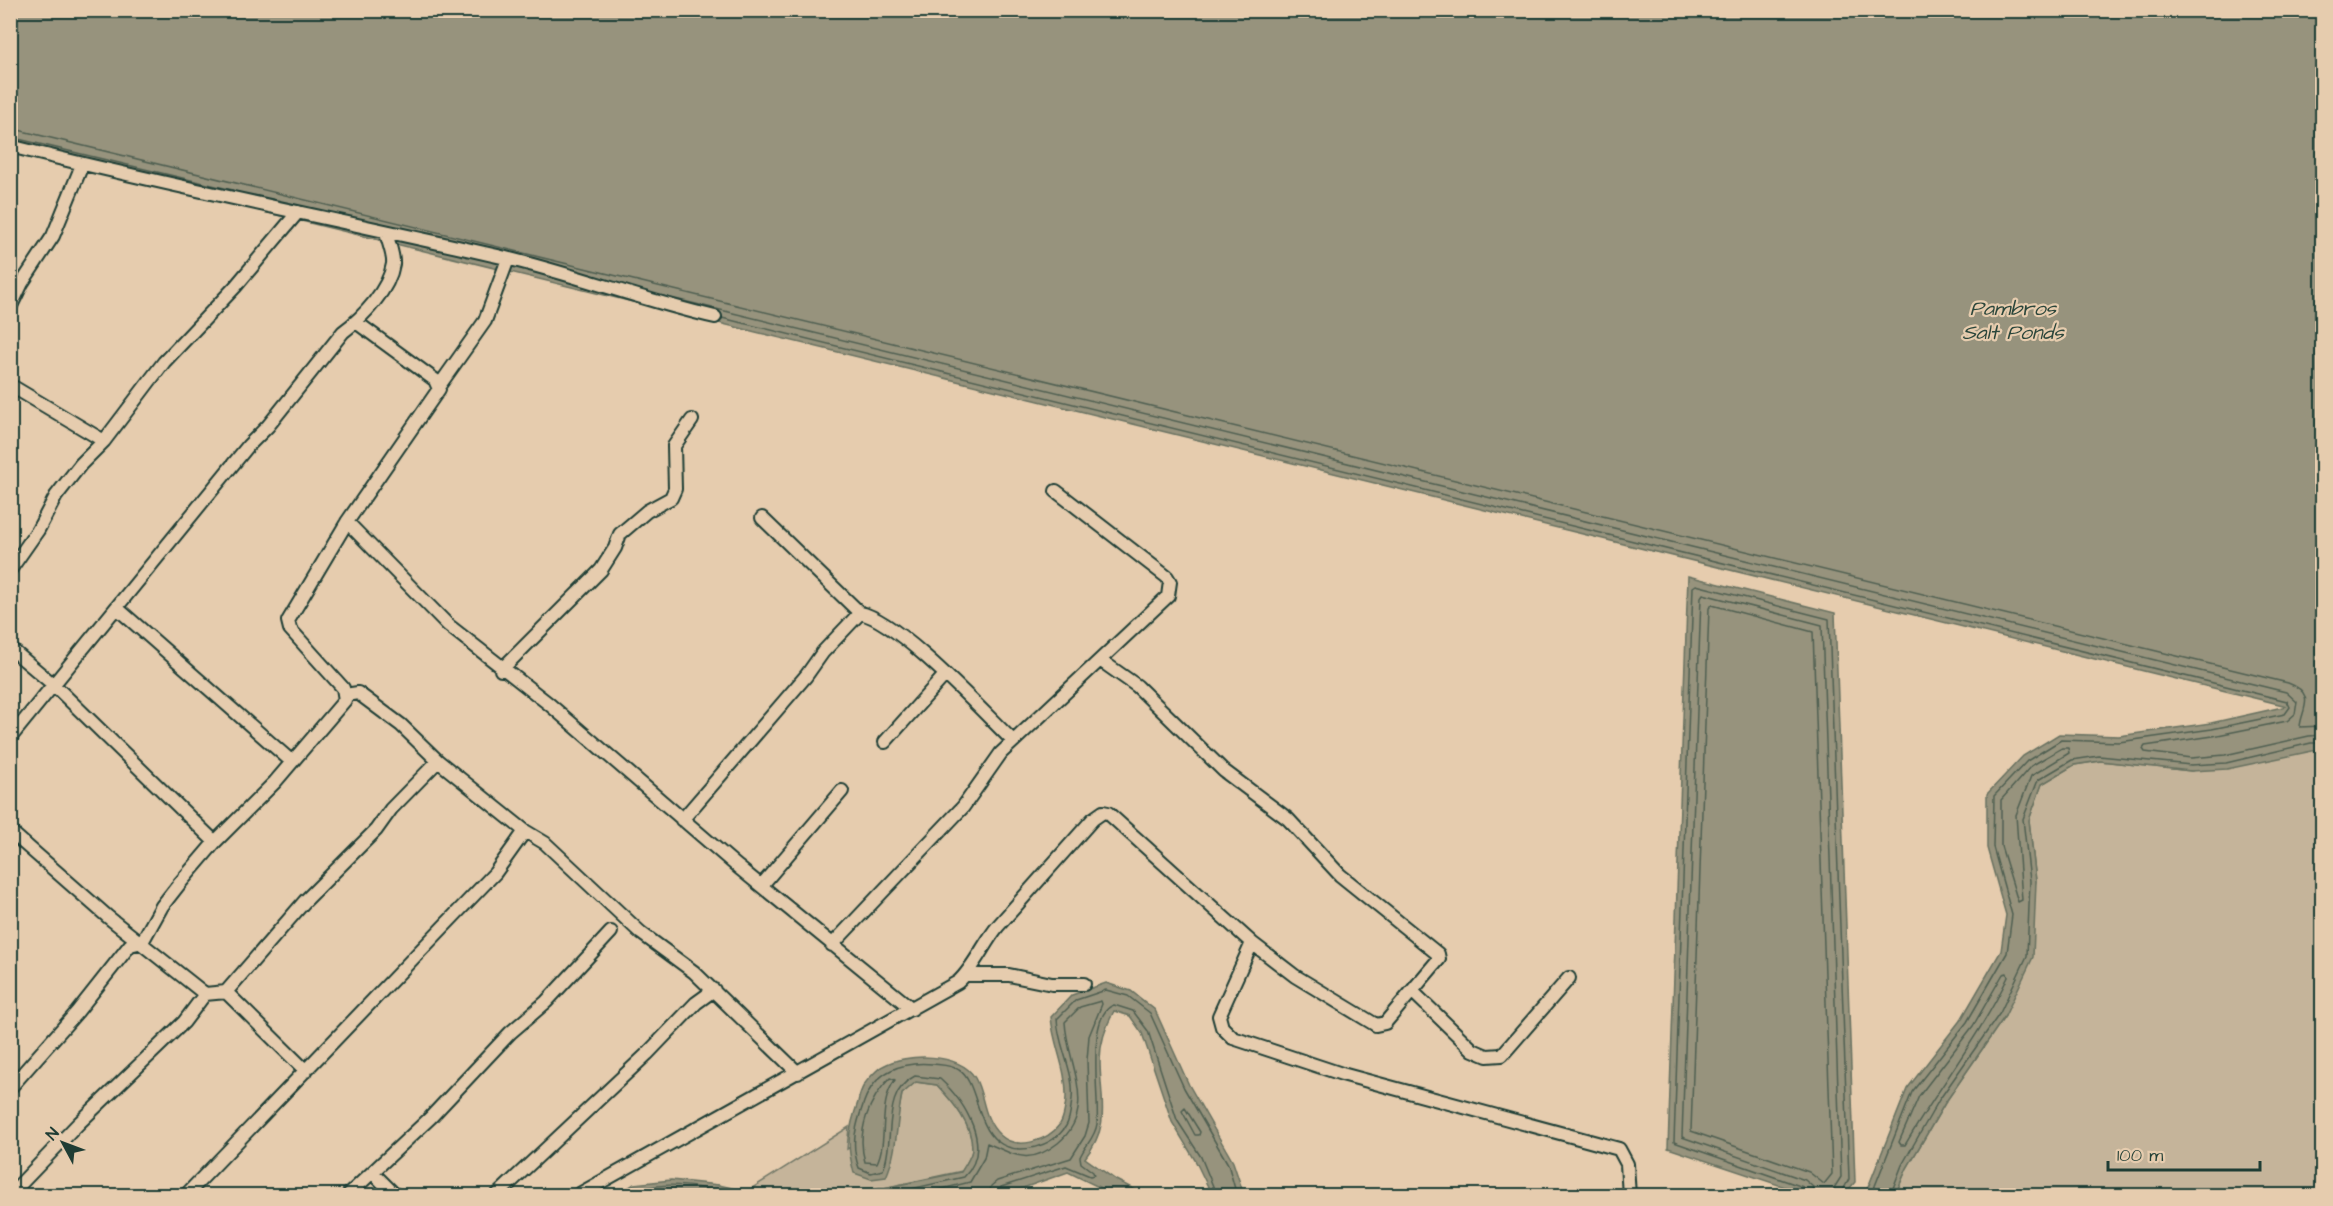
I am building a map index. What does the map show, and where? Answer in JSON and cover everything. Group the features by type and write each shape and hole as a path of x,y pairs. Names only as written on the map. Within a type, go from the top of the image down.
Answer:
{"street":[{"path":"10,146 81,165 508,259 594,282 675,308 716,317"},
{"path":"10,308 22,283 53,236 81,165"},
{"path":"10,570 38,530 56,496 104,441 164,362 236,287 298,212"},
{"path":"10,738 56,686 117,608 388,281 394,262 386,232"},
{"path":"10,1088 77,1012 130,945 142,942 162,906 215,842 249,810 341,706 345,694 337,680 290,629 288,621 347,522 436,397 438,386 485,321 508,259"},
{"path":"356,322 435,380 438,386"},
{"path":"10,385 104,441"},
{"path":"501,670 601,570 615,548 620,534 647,511 670,498 675,489 674,446 692,420"},
{"path":"832,945 963,807 1001,753 1168,596 1170,582 1056,491"},
{"path":"762,518 860,613 877,618 945,675 1013,741"},
{"path":"347,522 448,625 501,670 567,719 682,820 912,1010"},
{"path":"117,608 291,760"},
{"path":"682,820 860,613"},
{"path":"10,648 56,686 215,842"},
{"path":"576,1196 912,1010 966,975 983,944 998,926 1093,819 1103,812 1108,813 1139,840 1252,943 1309,986 1376,1025 1385,1023 1439,959 1438,954 1340,875 1288,819 1224,771 1137,686 1100,660"},
{"path":"885,742 945,675"},
{"path":"345,694 358,693 401,725 438,760 525,831 545,843 641,933 714,990 798,1073"},
{"path":"10,831 108,917 205,994 226,992 305,901 438,760"},
{"path":"761,886 842,791"},
{"path":"185,1196 495,873 525,831"},
{"path":"347,1196 480,1068 510,1033 546,1002 611,932"},
{"path":"1252,943 1219,1016 1222,1027 1233,1038 1342,1074 1619,1149 1627,1164 1629,1196"},
{"path":"966,975 1009,975 1052,984 1084,984"},
{"path":"1412,991 1473,1050 1487,1056 1502,1055 1569,978"},
{"path":"496,1196 647,1054 696,1003 714,990"},
{"path":"226,992 306,1071"},
{"path":"10,1195 79,1123 184,1022 205,994"},
{"path":"373,1173 396,1196"}],"shaded area":[{"path":"2322,749 2322,1195 1895,1196 1907,1168 1945,1103 2005,1016 2036,881 2029,820 2042,784 2074,765 2101,761 2191,771"},
{"path":"915,1082 937,1085 966,1122 972,1150 962,1171 879,1189 867,1195 762,1196 746,1192 849,1127 847,1149 897,1120 902,1094"}],"water":[{"name":"Pambros Salt Ponds","path":"11,11 2322,11 2322,749 2227,769 2191,771 2100,761 2074,765 2042,784 2029,820 2036,881 2033,957 2005,1016 1945,1103 1907,1168 1895,1195 1865,1195 1907,1089 1962,1018 2001,951 2006,915 1987,848 1987,794 2023,756 2059,734 2119,736 2211,723 2287,706 11,150"},
{"path":"1688,576 1835,613 1855,1182 1844,1195 1809,1195 1668,1148"},
{"path":"1106,983 1131,991 1155,1010 1189,1085 1233,1162 1244,1195 1212,1195 1195,1160 1172,1122 1142,1033 1130,1016 1114,1011 1104,1035 1100,1054 1102,1122 1099,1134 1085,1158 1116,1180 1145,1195 1115,1195 1068,1172 1023,1188 990,1195 867,1195 879,1189 961,1172 972,1150 966,1123 949,1099 937,1085 916,1082 902,1094 895,1146 886,1177 871,1179 854,1173 849,1145 852,1121 863,1087 878,1070 893,1062 918,1057 946,1059 958,1063 968,1069 975,1078 990,1121 1000,1135 1007,1140 1023,1143 1040,1139 1060,1124 1066,1103 1066,1087 1051,1017 1072,995"},
{"path":"671,1180 719,1185 762,1195 617,1195 634,1184"}]}
